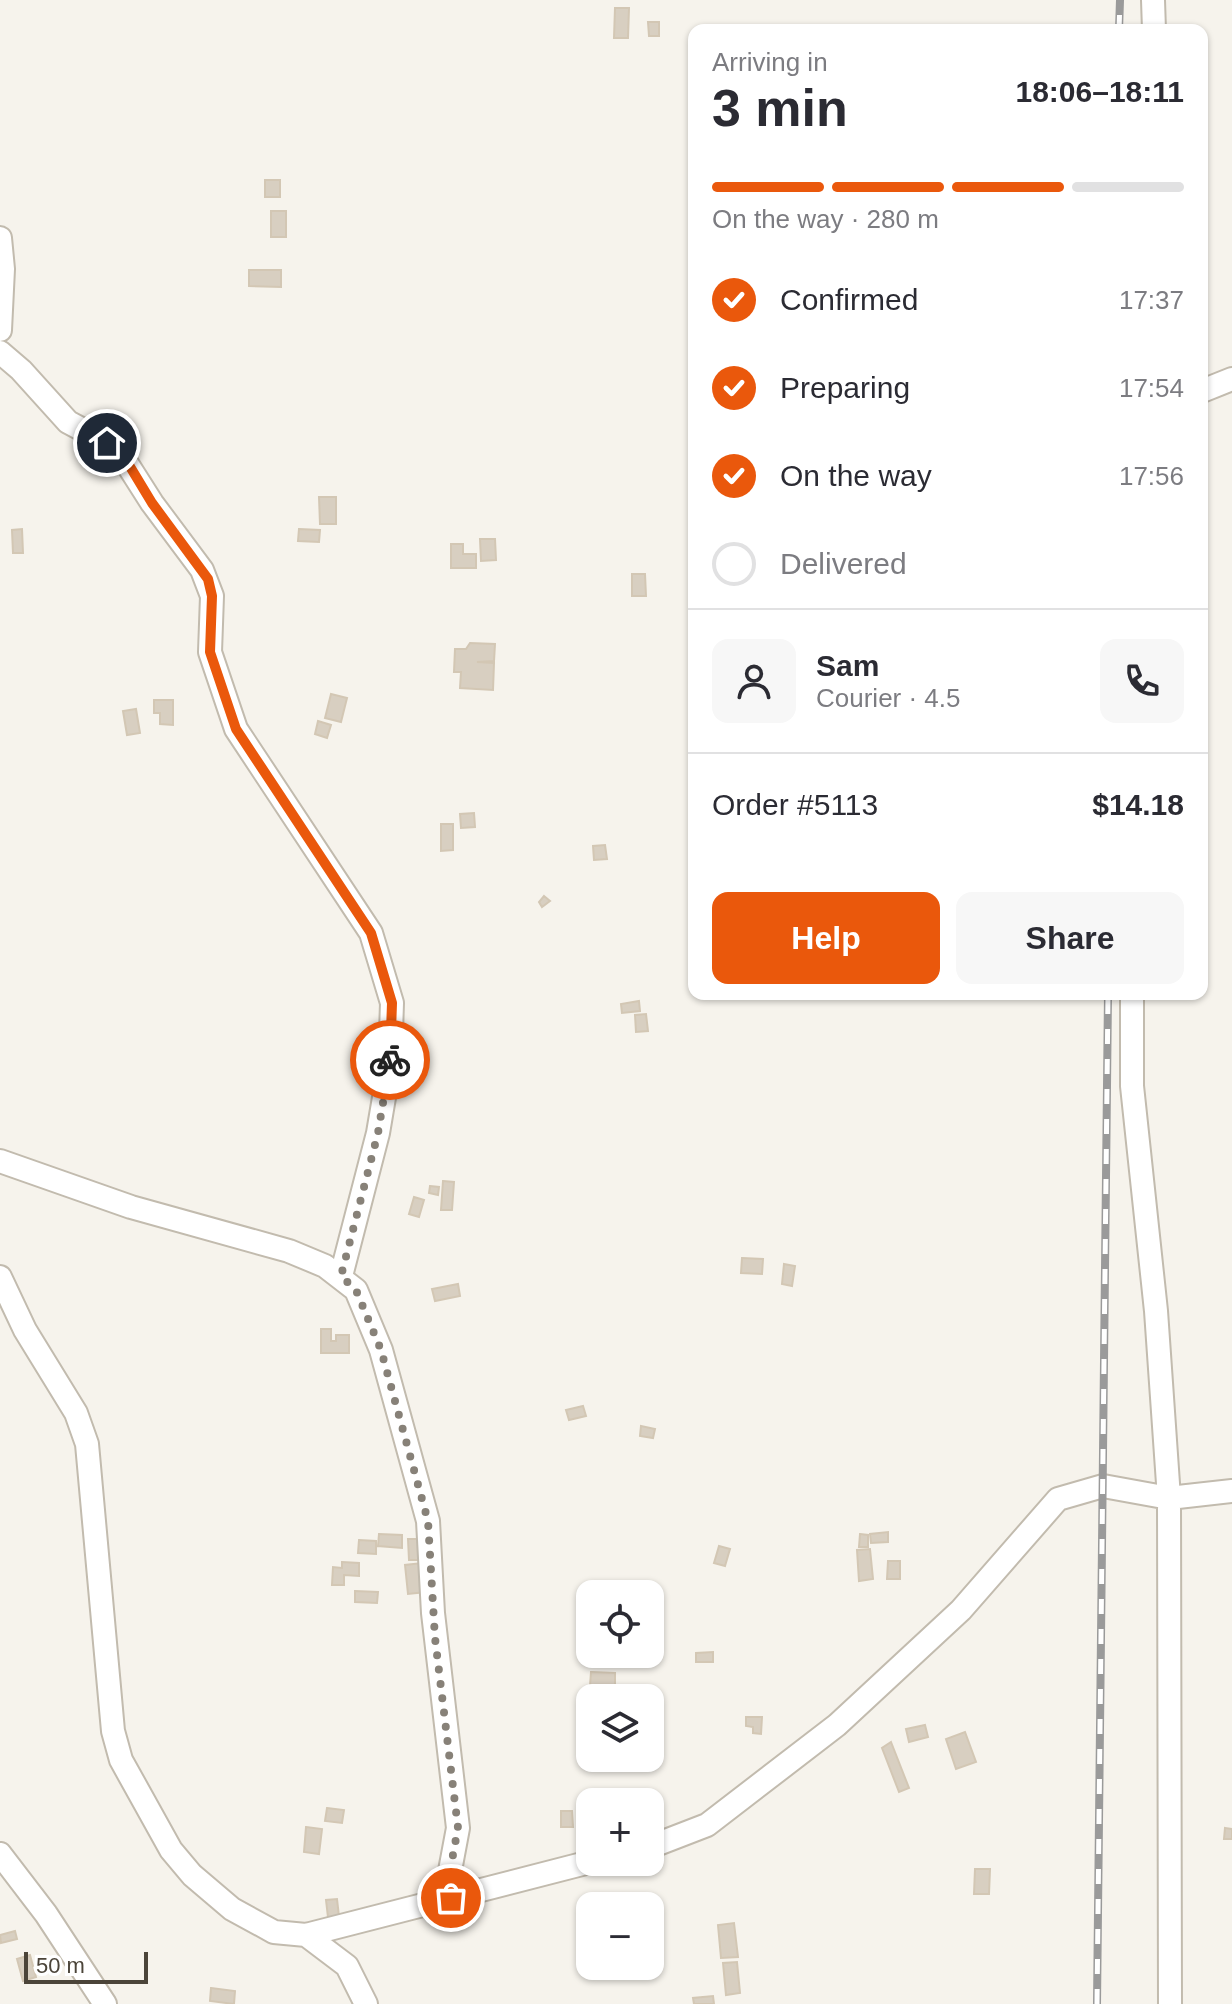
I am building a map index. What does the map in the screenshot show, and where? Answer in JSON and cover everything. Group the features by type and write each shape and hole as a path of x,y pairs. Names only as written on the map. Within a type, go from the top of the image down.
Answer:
{"street":[{"path":"1153,0 1154,24"},
{"path":"0,238 3,269 0,330"},
{"path":"0,352 21,370 68,422 117,448 152,503 202,570 212,596 210,652 236,729 371,933 392,1003 390,1062 378,1133 341,1276"},
{"path":"1208,389 1232,379"},
{"path":"1132,1000 1132,1086 1156,1311 1169,1498 1170,2004"},
{"path":"0,1161 131,1207 289,1251 341,1276 356,1290 381,1350 428,1521 434,1628 458,1828 449,1876 451,1898"},
{"path":"0,1277 25,1330 76,1413 87,1444 113,1731 121,1760 171,1850 192,1875 232,1909 274,1932 306,1935 576,1866"},
{"path":"664,1842 707,1825 837,1725 961,1610 1058,1499 1103,1486 1169,1498 1232,1491"},
{"path":"0,1854 46,1914 105,2004"},
{"path":"306,1935 347,1966 366,2004"}],"building":[{"path":"615,8 629,8 628,38 614,38"},
{"path":"648,22 659,22 659,36 649,36"},
{"path":"265,180 280,180 280,197 265,197"},
{"path":"271,211 286,211 286,237 271,237"},
{"path":"249,270 281,270 281,287 249,286"},
{"path":"319,497 336,497 336,524 320,524"},
{"path":"22,529 23,553 13,553 12,530"},
{"path":"299,529 320,530 319,542 298,541"},
{"path":"480,539 495,539 496,560 481,561"},
{"path":"451,544 463,544 463,554 476,554 476,568 451,568"},
{"path":"632,574 645,574 646,596 632,596"},
{"path":"470,643 495,644 494,661 477,662 494,663 493,690 460,688 461,672 454,672 455,649 466,649"},
{"path":"331,694 347,698 341,722 325,718"},
{"path":"154,700 173,700 173,725 160,724 160,713 154,713"},
{"path":"136,709 140,733 127,735 123,711"},
{"path":"318,721 331,725 327,738 315,734"},
{"path":"474,813 475,827 461,828 460,814"},
{"path":"441,824 453,824 453,850 441,851"},
{"path":"605,845 607,859 594,860 593,846"},
{"path":"544,896 550,901 542,907 539,902"},
{"path":"639,1001 640,1011 622,1013 621,1004"},
{"path":"646,1014 648,1031 636,1032 635,1015"},
{"path":"443,1181 454,1182 452,1210 441,1210"},
{"path":"430,1186 439,1187 438,1195 429,1193"},
{"path":"414,1197 424,1200 419,1217 409,1214"},
{"path":"742,1258 763,1259 762,1274 741,1273"},
{"path":"784,1264 795,1266 792,1286 782,1284"},
{"path":"458,1284 460,1296 435,1301 432,1289"},
{"path":"321,1329 331,1329 331,1341 336,1341 336,1335 349,1335 349,1353 321,1353"},
{"path":"583,1406 586,1416 569,1420 566,1410"},
{"path":"641,1426 655,1429 653,1438 640,1436"},
{"path":"888,1532 888,1542 871,1543 870,1534"},
{"path":"379,1534 402,1535 402,1548 378,1546"},
{"path":"860,1534 868,1535 868,1547 859,1547"},
{"path":"408,1539 419,1539 420,1560 409,1560"},
{"path":"359,1540 376,1541 376,1554 358,1553"},
{"path":"719,1546 730,1549 725,1566 714,1563"},
{"path":"870,1549 873,1579 859,1581 857,1550"},
{"path":"888,1561 900,1561 900,1579 887,1579"},
{"path":"342,1562 359,1563 359,1576 344,1575 344,1585 332,1585 333,1567 342,1568"},
{"path":"422,1563 426,1592 408,1594 405,1565"},
{"path":"355,1591 378,1592 377,1603 355,1602"},
{"path":"713,1652 713,1662 696,1662 696,1653"},
{"path":"591,1672 615,1673 615,1684 590,1684"},
{"path":"746,1717 762,1717 761,1734 753,1733 753,1727 746,1726"},
{"path":"925,1725 928,1737 909,1742 906,1729"},
{"path":"965,1732 976,1762 956,1769 946,1739"},
{"path":"891,1742 909,1788 899,1792 882,1748"},
{"path":"327,1808 344,1810 342,1823 325,1821"},
{"path":"561,1811 572,1811 573,1827 561,1827"},
{"path":"306,1827 322,1829 319,1854 304,1852"},
{"path":"1225,1828 1232,1829 1232,1839 1224,1839"},
{"path":"975,1869 990,1869 989,1894 974,1894"},
{"path":"337,1899 340,1925 329,1926 326,1900"},
{"path":"734,1923 738,1957 721,1958 718,1925"},
{"path":"15,1931 17,1939 1,1943 0,1935"},
{"path":"30,1955 36,1977 23,1981 17,1959"},
{"path":"737,1962 740,1993 726,1995 723,1963"},
{"path":"211,1988 235,1991 234,2004 210,2001"},
{"path":"713,1996 714,2004 694,2004 693,1998"}],"railway":[{"path":"1119,24 1120,0"},
{"path":"1097,2004 1108,1000"}],"way so far":[{"path":"390,1060 378,1133 341,1276 356,1290 362,1301 381,1350 428,1521 435,1638 458,1828 449,1876 451,1898"}],"route":[{"path":"107,443 123,455 152,503 208,579 212,596 210,652 236,729 371,933 392,1003 390,1060"}]}
